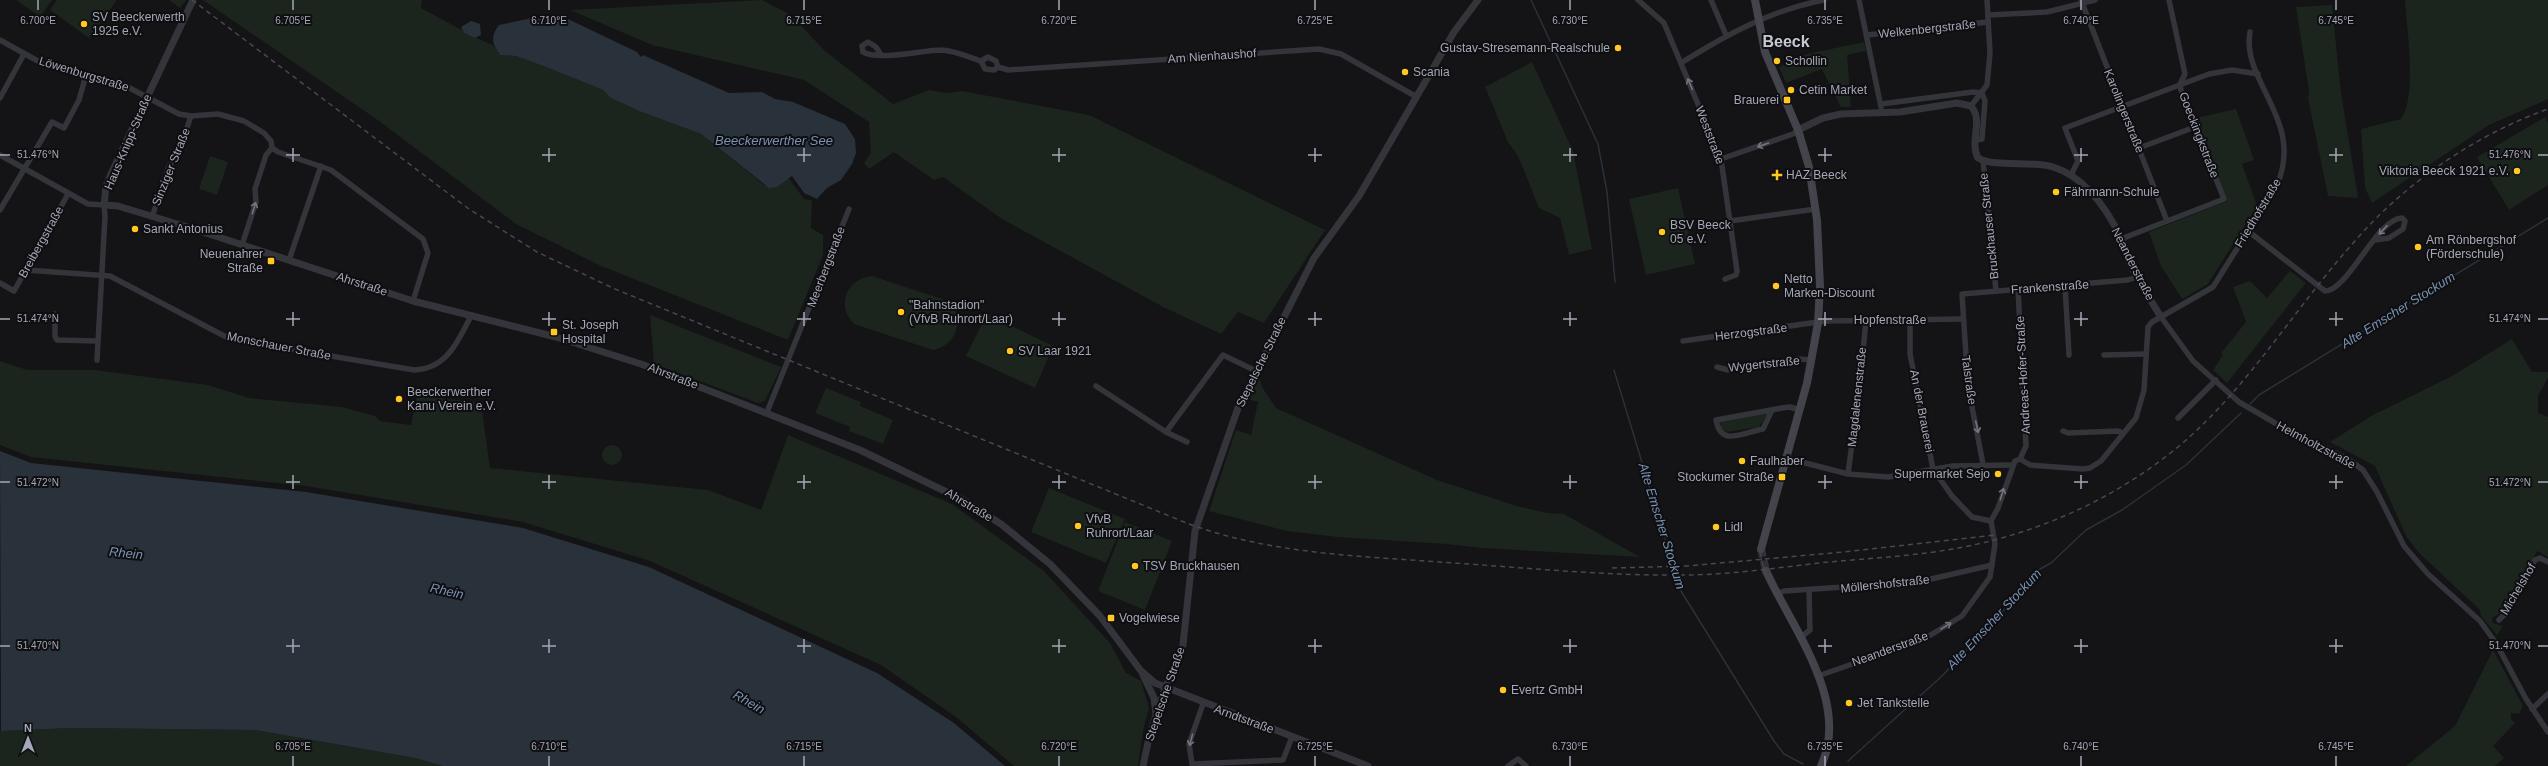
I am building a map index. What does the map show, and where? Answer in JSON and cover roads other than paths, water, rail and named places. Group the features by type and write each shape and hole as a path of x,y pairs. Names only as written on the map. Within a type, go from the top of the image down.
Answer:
{"main road":[{"path":"1755,0 1767,57 1798,130 1809,167 1816,209 1820,273 1818,323 1811,360 1800,410 1761,549"},
{"path":"1766,571 1818,676 1827,703 1830,724 1828,745 1821,766"}],"street":[{"name":"Haus-Knipp-Straße","path":"97,360 101,276 106,217 104,205 106,186 193,0"},
{"name":"Stepelsche Straße","path":"1143,766 1165,689 1183,645 1195,531 1238,408 1314,258 1370,179 1415,96 1464,15 1478,0"},
{"name":"Weststraße","path":"1638,0 1664,22 1721,159 1737,270 1736,275 1725,279"},
{"path":"1711,0 1726,35"},
{"path":"1681,63 1726,35 1758,20 1792,7 1824,0"},
{"path":"1859,0 1882,113"},
{"path":"1721,159 1793,134 1798,130 1832,116 1882,113 1957,103 1971,106 1987,85 1989,69 1987,0"},
{"path":"1988,15 2047,12 2082,2 2095,0"},
{"name":"Goeckingkstraße","path":"2167,221 2224,199 2195,127 2180,84 2185,74 2169,0"},
{"name":"Karolingerstraße","path":"2082,2 2167,221"},
{"name":"Welkenbergstraße","path":"1866,35 1988,22"},
{"name":"Friedhofstraße","path":"2161,317 2213,287 2277,185 2284,163 2283,141 2278,118 2258,74 2248,42 2250,32"},
{"name":"Löwenburgstraße","path":"0,40 45,65 122,84 179,114 191,116"},
{"name":"Am Nienhaushof","path":"881,55 942,50 955,52 981,61 985,69 994,70 998,67 1008,70 1320,49 1341,54 1415,96"},
{"path":"0,98 24,54"},
{"name":"Am Nienhaushof","path":"981,61 988,57 996,61 998,67"},
{"path":"1983,160 2040,164 2071,175 2078,161 2065,128 2180,84 2222,71 2242,70 2258,74"},
{"path":"0,210 52,122 64,128 79,100 86,75"},
{"path":"1881,104 1973,92 1982,93"},
{"path":"1976,140 1982,139 1985,101 1982,93"},
{"name":"Bruckhauser Straße","path":"1971,106 1978,119 1976,153 1983,160 1996,291"},
{"path":"191,116 218,114 244,121 264,133 271,141 272,148 266,155 263,163 255,189 256,202 242,245"},
{"name":"Sinziger Straße","path":"152,217 169,166 178,155 191,116"},
{"path":"2139,148 2195,127"},
{"path":"272,148 332,170 423,239 428,253 413,301"},
{"path":"0,155 88,204 104,205"},
{"path":"289,260 321,166"},
{"name":"Neanderstraße","path":"2071,175 2082,183 2099,202 2121,239 2137,277 2161,317"},
{"name":"Breibergstraße","path":"0,283 14,291 68,194"},
{"name":"Ahrstraße","path":"104,205 118,206 413,301 556,337 641,364 767,412 860,450 936,485 1002,524 1050,564 1100,616 1141,671 1165,689"},
{"name":"Meerbergstraße","path":"767,412 849,209"},
{"path":"1730,221 1816,209"},
{"path":"2248,231 2325,291 2335,289 2375,240 2394,220 2402,218 2405,221 2403,229 2389,238 2375,240"},
{"path":"2121,239 2167,221"},
{"name":"Monschauer Straße","path":"26,270 110,276 230,339 414,370 436,365 449,355 471,316"},
{"name":"Frankenstraße","path":"1962,294 2128,280 2137,277"},
{"path":"2065,286 2069,355"},
{"name":"Andreas-Hofer-Straße","path":"2018,289 2026,446 2020,459"},
{"name":"Talstraße","path":"1962,294 1962,320 1968,386 1983,464"},
{"path":"55,314 55,336 58,340 97,341"},
{"path":"1786,458 1848,474 1888,477 1933,469 1983,464 2011,465 2020,459 2030,465 2090,468 2101,461 2136,418 2144,390 2145,354 2148,327 2152,322 2161,317"},
{"name":"Helmholtzstraße","path":"2161,317 2194,361 2251,410 2348,459 2363,470 2377,492 2404,546 2428,574 2480,621 2496,643 2532,709 2548,732"},
{"name":"Hopfenstraße","path":"1818,323 1866,320 1962,320"},
{"name":"Magdalenenstraße","path":"1848,474 1860,382 1866,320"},
{"name":"An der Brauerei","path":"1910,320 1910,354 1933,469 1952,496 1972,517 1990,521"},
{"name":"Herzogstraße","path":"1683,341 1818,323"},
{"path":"2104,355 2145,354"},
{"path":"1166,432 1223,355 1256,371"},
{"name":"Wygertstraße","path":"1717,367 1728,370 1799,359 1811,360"},
{"path":"2178,418 2216,380"},
{"path":"1096,386 1166,432 1187,442"},
{"path":"1772,410 1763,429 1728,436 1720,434 1718,430 1716,420 1772,410 1790,407 1800,410"},
{"path":"2063,431 2068,433 2118,431 2123,433"},
{"path":"1990,521 1998,508 2011,465"},
{"name":"Neanderstraße","path":"1818,676 1924,639 1962,616 1988,581 1995,544 1990,521"},
{"name":"Michelshof","path":"2499,620 2507,612 2538,558 2548,562"},
{"name":"Möllershofstraße","path":"1777,594 1784,591 1809,591 1918,582 1992,565"},
{"path":"1800,638 1810,630 1809,591"},
{"path":"1141,671 1154,698 1156,717"},
{"name":"Arndtstraße","path":"1165,689 1368,766"},
{"path":"2532,709 2548,694"},
{"path":"1204,704 1189,744 1192,764 1282,760 1292,737"},
{"path":"1508,766 1518,759 1526,766"}],"water":[{"name":"Beeckerwerther See","path":"532,18 568,19 637,52 641,57 643,55 729,93 762,92 775,99 793,102 845,124 855,139 856,153 852,164 841,180 827,188 817,199 804,193 792,176 777,187 769,188 701,134 639,111 611,98 603,90 546,67 516,56 500,55 493,40 494,33 499,25"},
{"path":"471,21 480,24 481,35 475,38 464,33 461,27"},
{"name":"Rhein","path":"0,451 31,463 306,492 523,528 649,567 877,673 954,723 1005,766 443,766 415,758 255,730 71,728 1,731"}],"waterway":[{"name":"Alte Emscher Stockum","path":"1531,0 1598,144 1607,192 1615,282"},
{"name":"Alte Emscher Stockum","path":"2250,404 2259,395 2548,218"},
{"name":"Alte Emscher Stockum","path":"1614,370 1681,591 1774,741 1784,754 1803,764"},
{"name":"Alte Emscher Stockum","path":"1848,761 1942,676 2019,594 2027,588 2033,577 2040,569 2051,563 2086,530 2122,510 2186,465 2241,413"}],"tunnel":[{"path":"1761,549 1766,571"}],"tram line":[{"path":"1754,0 1764,51 1796,127 1808,165 1815,216 1819,280 1817,318 1809,367 1760,550 1762,562 1768,578 1817,676 1824,698 1828,721 1827,743 1820,766"}],"railway":[{"path":"192,0 469,209 537,252 615,289 1189,524 1221,534 1286,548 1353,556 1597,573 1654,575 1720,574 1926,553 1958,548 2019,533 2079,510 2134,479 2160,461 2209,419 2252,370 2312,292 2354,242 2374,220 2396,200 2443,163 2468,147 2494,132 2548,109"},
{"path":"1612,568 1687,566 1843,552 1995,535"}],"place":[{"name":"SV Beeckerwerth 1925 e.V.","path":"84,24"},
{"name":"Gustav-Stresemann-Realschule","path":"1618,48"},
{"name":"Schollin","path":"1777,61"},
{"name":"Scania","path":"1405,72"},
{"name":"Cetin Market","path":"1791,90"},
{"name":"Brauerei","path":"1787,100"},
{"name":"Viktoria Beeck 1921 e.V.","path":"2517,171"},
{"name":"HAZ Beeck","path":"1777,175"},
{"name":"Fährmann-Schule","path":"2056,192"},
{"name":"Sankt Antonius","path":"135,229"},
{"name":"BSV Beeck 05 e.V.","path":"1662,232"},
{"name":"Am Rönbergshof (Förderschule)","path":"2418,247"},
{"name":"Neuenahrer Straße","path":"271,261"},
{"name":"Netto Marken-Discount","path":"1776,286"},
{"name":"\"Bahnstadion\" (VfvB Ruhrort/Laar)","path":"901,312"},
{"name":"St. Joseph Hospital","path":"554,332"},
{"name":"SV Laar 1921","path":"1010,351"},
{"name":"Beeckerwerther Kanu Verein e.V.","path":"399,399"},
{"name":"Faulhaber","path":"1742,461"},
{"name":"Supermarket Sejo","path":"1998,474"},
{"name":"Stockumer Straße","path":"1782,477"},
{"name":"VfvB Ruhrort/Laar","path":"1078,526"},
{"name":"Lidl","path":"1716,527"},
{"name":"TSV Bruckhausen","path":"1135,566"},
{"name":"Vogelwiese","path":"1111,618"},
{"name":"Evertz GmbH","path":"1503,690"},
{"name":"Jet Tankstelle","path":"1849,703"}],"district":[{"name":"Beeck","path":"1786,41"}]}
